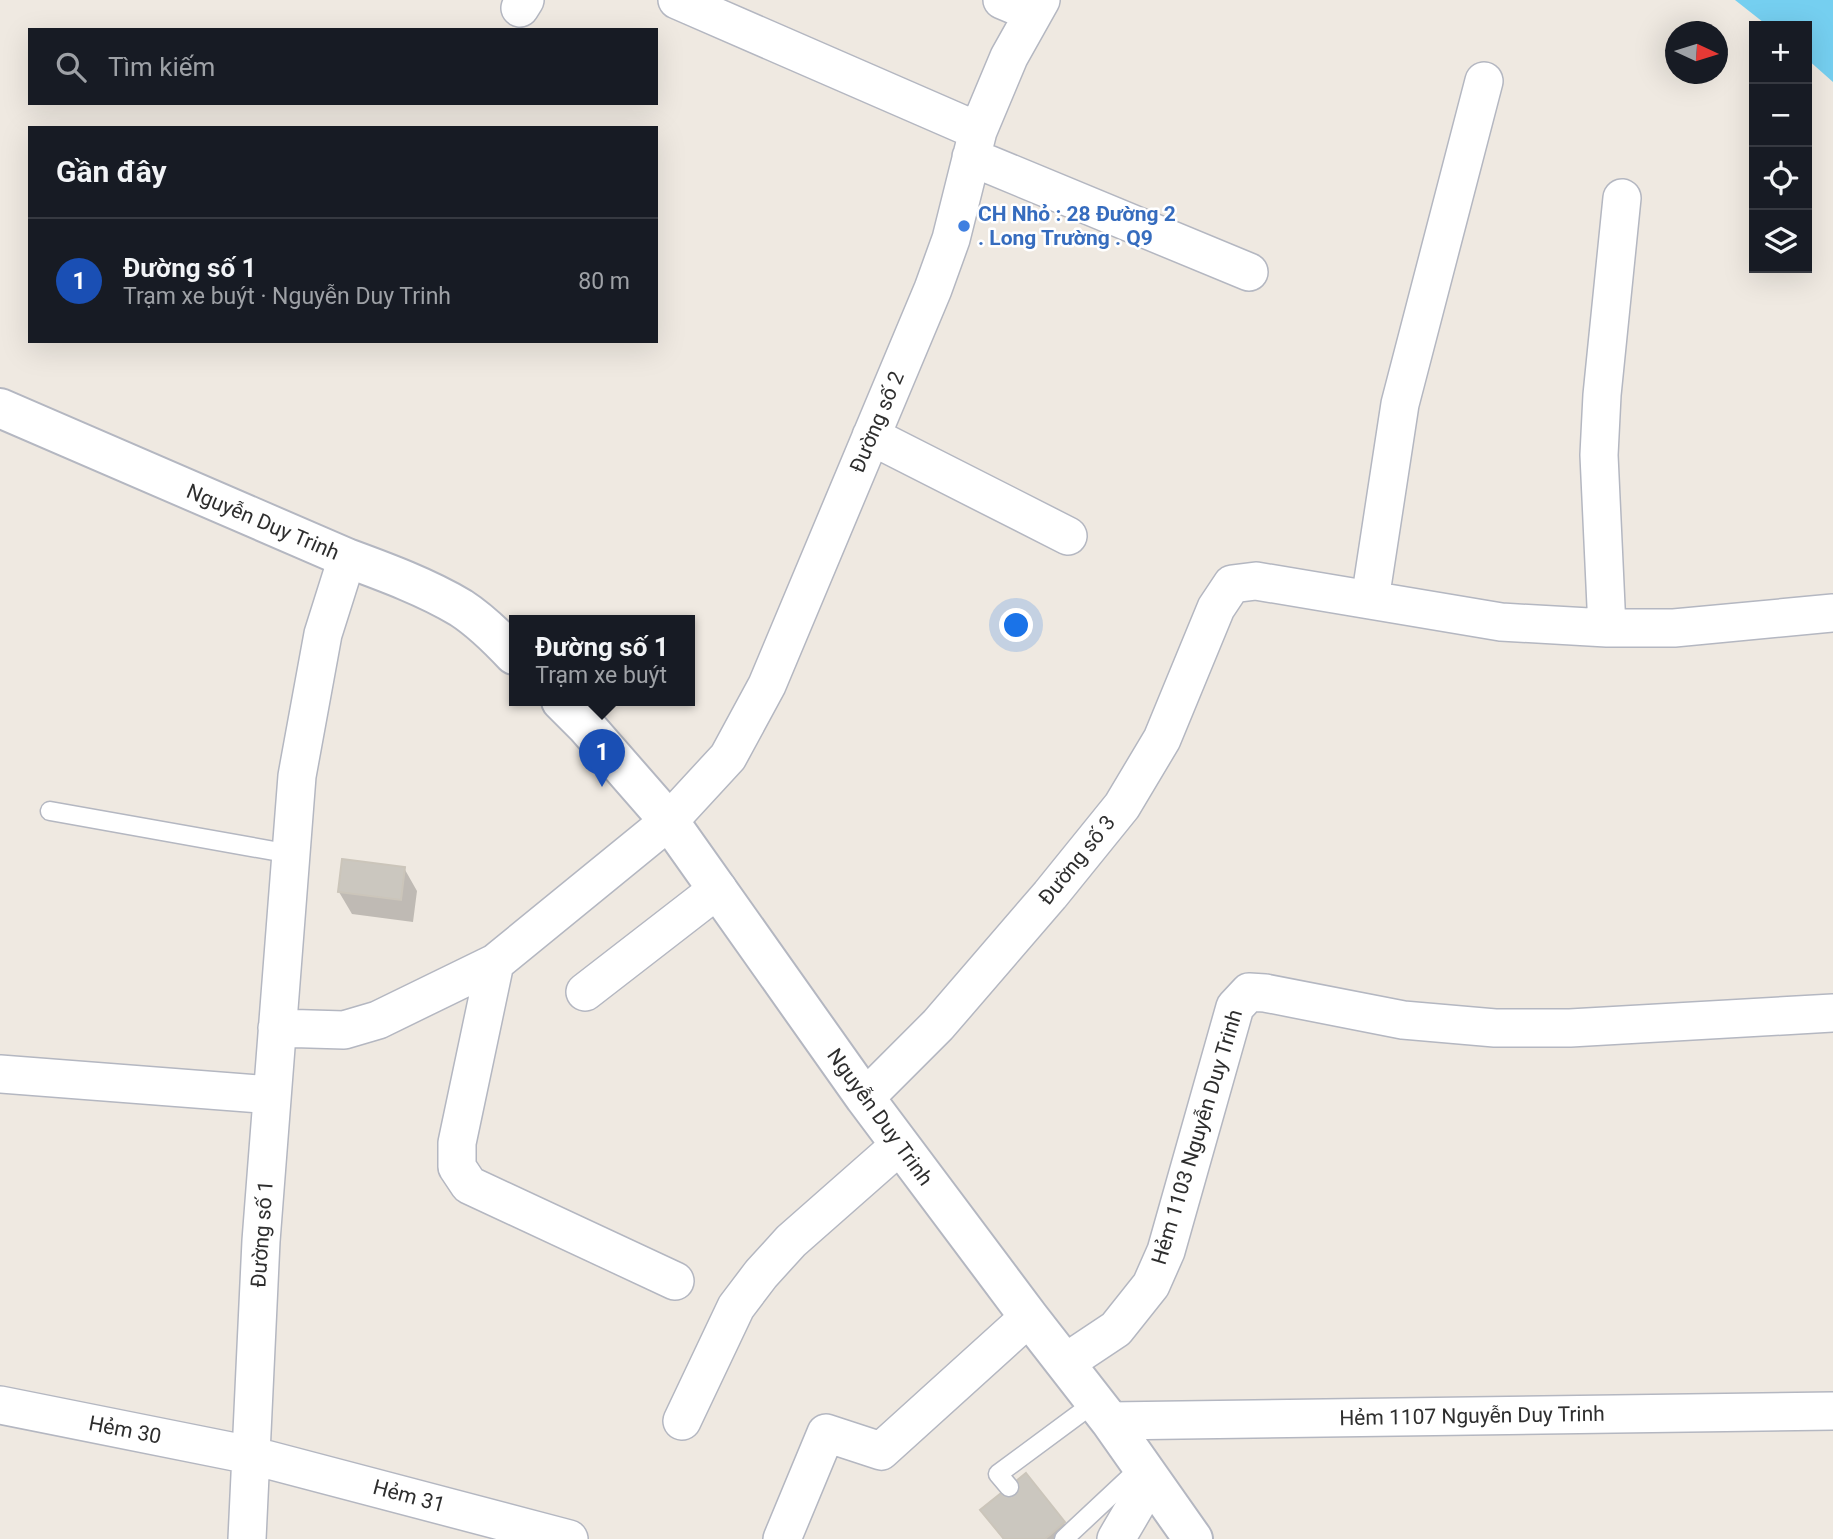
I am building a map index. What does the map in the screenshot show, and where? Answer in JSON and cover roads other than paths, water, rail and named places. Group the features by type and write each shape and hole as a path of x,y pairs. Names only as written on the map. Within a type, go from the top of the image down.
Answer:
{"main road":[{"name":"Nguyễn Duy Trinh","path":"0,408 347,558 394,575 461,608 492,632 509,650"},
{"name":"Nguyễn Duy Trinh","path":"566,706 669,821 864,1098 1102,1412 1193,1539"}],"street":[{"path":"677,0 1249,272"},
{"name":"Đường số 2","path":"277,1028 344,1030 378,1020 495,963 669,821 728,757 767,685 933,289 951,239 975,144 1009,57 1025,4"},
{"path":"1484,81 1400,404 1370,600 1501,622 1607,628 1674,628 1833,613"},
{"path":"1607,628 1599,455 1602,395 1622,198"},
{"path":"871,436 1068,536"},
{"name":"Đường số 1","path":"247,1539 261,1241 297,776 323,634 347,558"},
{"name":"Đường số 3","path":"864,1098 938,1025 1050,895 1122,806 1163,739 1216,608 1232,584 1256,581 1370,600"},
{"path":"585,992 718,889"},
{"path":"495,963 457,1143 457,1167 469,1185 675,1281"},
{"name":"Hẻm 1103 Nguyễn Duy Trinh","path":"1065,1363 1116,1329 1151,1285 1166,1251 1235,1007 1249,992 1403,1020 1495,1028 1570,1028 1833,1013"},
{"path":"0,1074 272,1095"},
{"path":"682,1421 736,1307 761,1274 791,1241 900,1145"},
{"path":"782,1539 826,1433 881,1451 1029,1317"},
{"name":"Hẻm 30","path":"0,1405 250,1455"},
{"name":"Hẻm 1107 Nguyễn Duy Trinh","path":"1102,1412 1833,1411"},
{"name":"Hẻm 31","path":"250,1455 569,1539"},
{"path":"1116,1539 1146,1474"}],"lane":[{"path":"51,811 291,854"},
{"path":"1009,1487 998,1474 1102,1412"},
{"path":"1055,1538 1146,1474"}],"water":[{"path":"1735,0 1833,0 1833,82 1812,63 1812,21 1762,21"}],"place":[{"name":"CH Nhỏ : 28 Đường 2 . Long Trường . Q9","path":"964,226"},
{"name":"Đường số 1","path":"602,787"}]}
